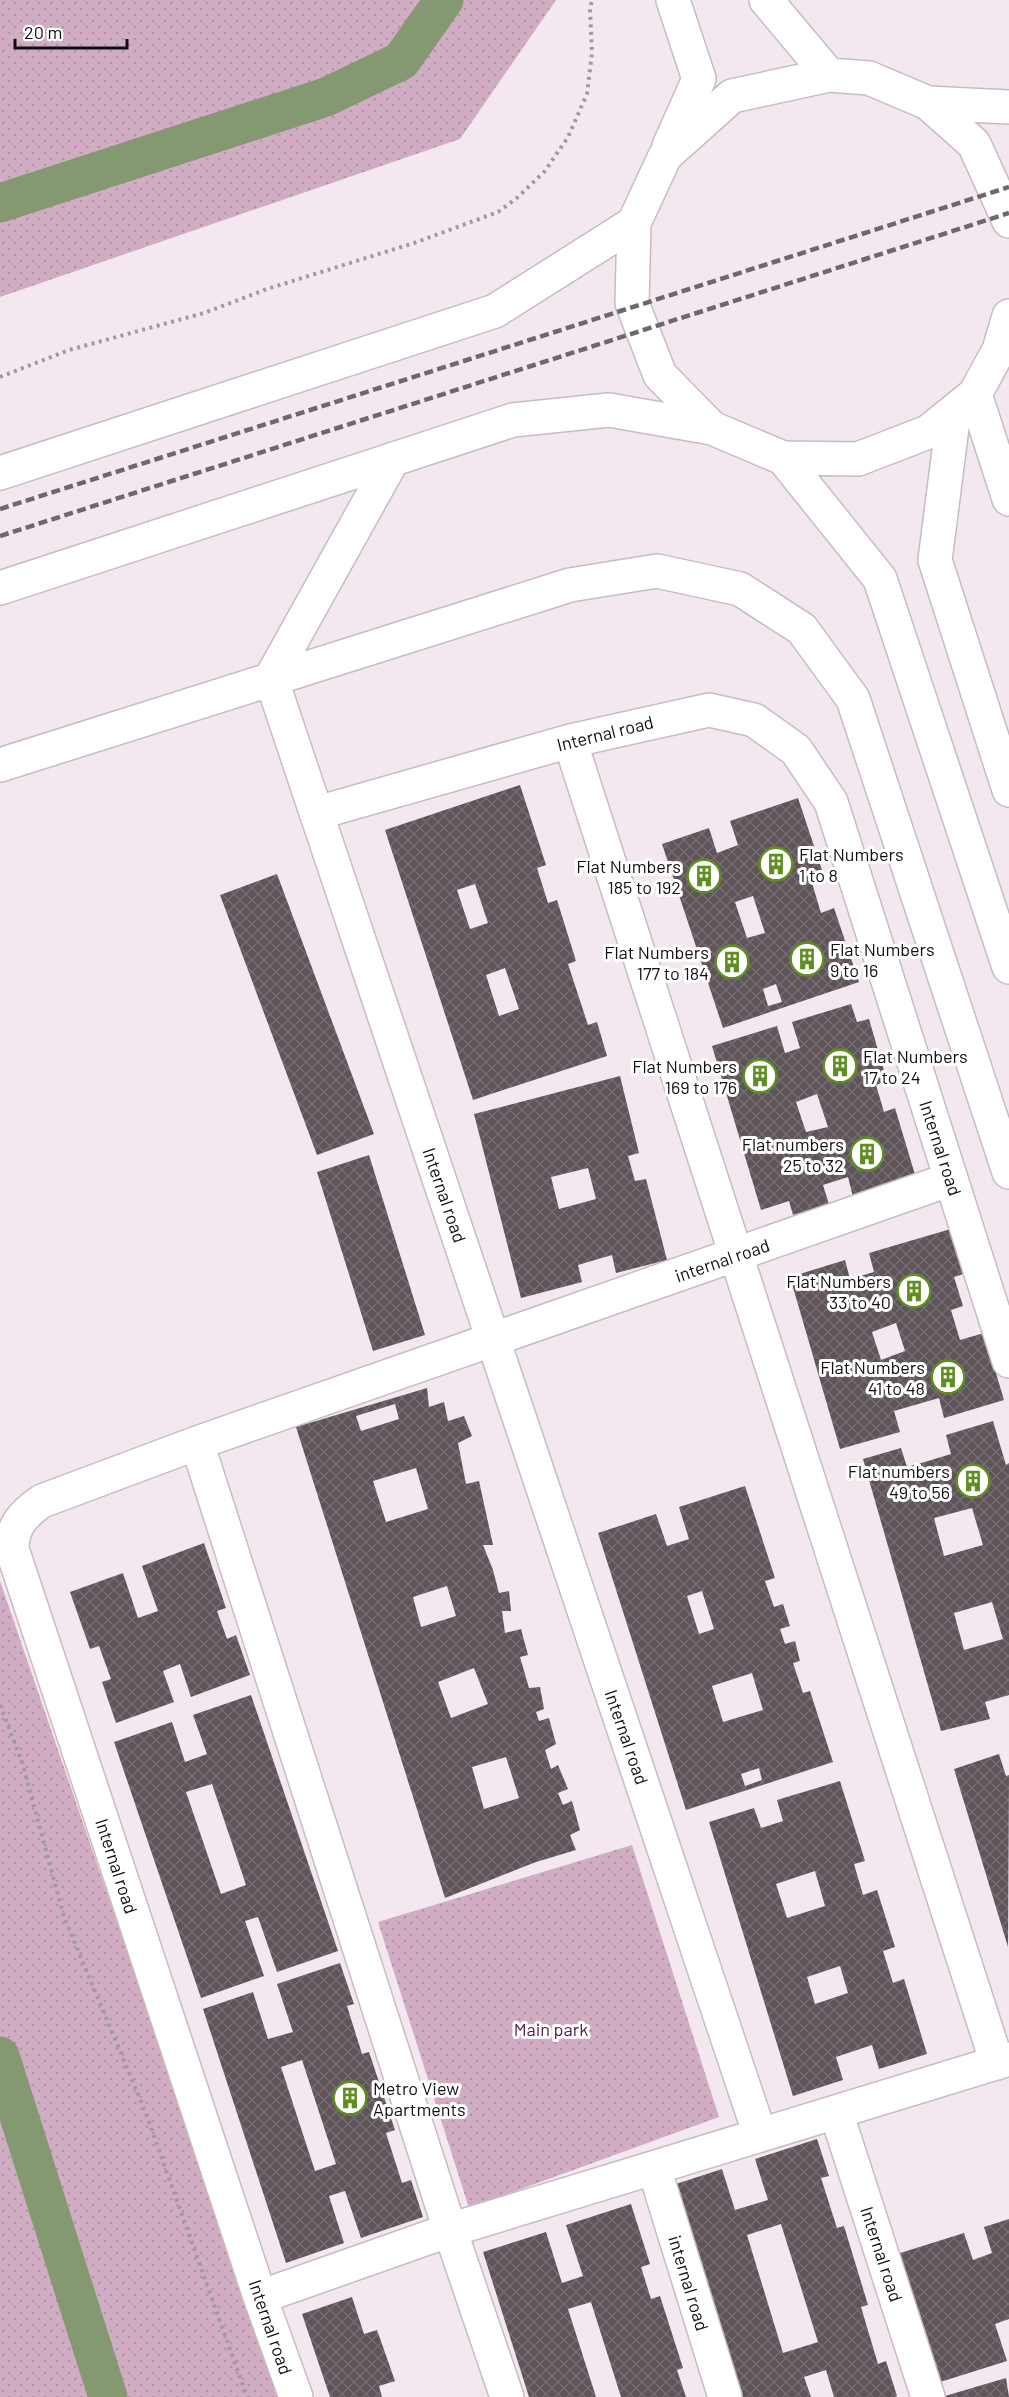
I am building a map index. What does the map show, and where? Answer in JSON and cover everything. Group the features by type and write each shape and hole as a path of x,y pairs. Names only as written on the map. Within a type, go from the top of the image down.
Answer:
{"street":[{"path":"673,0 699,79 634,223 632,303 660,375 712,428"},
{"path":"766,0 829,75"},
{"path":"665,156 732,96 829,75 869,78 928,103 974,144 1009,221"},
{"path":"928,103 1009,106"},
{"path":"0,473 495,310 634,223"},
{"path":"0,588 513,420 609,410 712,428 783,458 858,459 928,432 964,403 1004,346 1009,316"},
{"path":"964,403 1009,499"},
{"path":"964,403 935,560 1009,790"},
{"path":"783,458 880,579 1009,967"},
{"path":"317,813 271,678 393,459"},
{"path":"0,765 570,585 657,571 740,589 802,629 853,699 1009,1172"},
{"name":"Internal road","path":"760,2135 317,813 570,741 709,710 754,720 796,750 831,802 1009,1361"},
{"path":"260,2297 450,2230 1003,2061 736,1255 570,741"},
{"name":"internal road","path":"494,1340 951,1179"},
{"name":"Internal road","path":"296,2397 260,2297 12,1549 12,1537 17,1522 27,1511 42,1502 197,1443 494,1340"},
{"path":"197,1443 450,2230 507,2397"},
{"name":"Internal road","path":"836,2112 928,2397"},
{"name":"internal road","path":"654,2168 725,2397"}],"path":[{"path":"0,377 69,350 204,313 267,289 414,243 498,212 518,197 545,171 568,137 587,94 592,53 590,9 592,0"},
{"path":"0,1705 22,1762 64,1917 145,2111 247,2397"}],"green space":[{"path":"0,0 556,0 460,139 0,297"},
{"path":"0,1581 280,2397 0,2397"},
{"name":"Main park","path":"632,1845 719,2117 469,2208 378,1922"}],"building":[{"path":"520,785 546,865 537,868 548,903 557,900 576,961 568,964 588,1025 597,1022 607,1056 473,1100 385,830","holes":["475,884 488,923 470,929 457,890","505,968 519,1009 499,1016 486,975"]},
{"path":"798,798 825,879 812,883 821,913 834,908 859,982 723,1028 662,844 709,828 717,853 738,845 730,821","holes":["753,896 765,933 747,938 735,902","776,984 782,1002 768,1006 763,989"]},
{"path":"277,874 374,1134 317,1155 220,895"},
{"path":"851,1004 857,1022 869,1019 887,1081 876,1085 884,1112 895,1108 916,1178 853,1197 848,1177 823,1185 829,1204 793,1215 789,1201 761,1210 712,1046 777,1026 785,1053 800,1048 792,1022","holes":["817,1094 828,1127 806,1132 796,1102"]},
{"path":"620,1076 639,1153 628,1156 635,1181 646,1179 667,1260 616,1273 612,1255 578,1265 582,1282 521,1298 474,1114","holes":["588,1168 596,1199 559,1209 551,1177"]},
{"path":"369,1155 425,1335 373,1351 317,1172"},
{"path":"954,1228 967,1273 954,1277 963,1306 951,1310 960,1340 984,1333 1004,1400 944,1418 939,1398 894,1411 900,1432 840,1449 790,1277 845,1260 850,1279 874,1272 869,1253","holes":["896,1323 905,1351 881,1360 872,1332"]},
{"path":"427,1388 429,1407 444,1402 448,1421 464,1416 472,1436 458,1443 466,1484 479,1481 493,1545 483,1545 499,1593 509,1591 511,1611 502,1611 505,1633 521,1629 528,1655 520,1657 529,1688 540,1687 544,1709 536,1712 539,1721 549,1718 556,1744 545,1750 551,1769 558,1765 568,1789 558,1793 563,1805 572,1801 580,1830 570,1835 576,1850 536,1862 445,1898 296,1427","holes":["395,1404 399,1419 361,1431 356,1416","416,1468 428,1509 386,1522 373,1481","447,1586 456,1616 421,1627 413,1597","474,1668 488,1704 451,1718 438,1682","506,1757 519,1798 484,1809 472,1767"]},
{"path":"993,1421 1006,1465 1009,1463 1009,1695 985,1702 990,1719 941,1731 863,1459 901,1448 907,1467 928,1461 951,1454 946,1435","holes":["972,1508 983,1545 944,1556 934,1518","992,1602 1003,1639 964,1650 954,1613"]},
{"path":"745,1486 775,1578 765,1581 774,1607 783,1604 790,1626 780,1629 785,1644 795,1641 800,1661 793,1663 803,1693 810,1691 833,1762 686,1810 598,1533 656,1514 667,1546 689,1539 679,1507","holes":["702,1591 714,1629 699,1634 687,1596","752,1673 763,1710 723,1722 712,1686","759,1768 762,1780 745,1786 741,1774"]},
{"path":"204,1543 226,1608 217,1611 227,1639 236,1635 250,1675 191,1697 180,1664 163,1671 174,1702 116,1723 102,1682 111,1679 99,1646 90,1649 70,1592 123,1573 138,1618 158,1611 142,1566"},
{"path":"251,1695 338,1951 277,1972 258,1917 245,1921 264,1976 201,1998 114,1742 172,1722 185,1762 207,1754 193,1715","holes":["212,1784 246,1885 221,1894 186,1792"]},
{"path":"999,1754 1006,1776 1009,1775 1008,1947 954,1769"},
{"path":"840,1781 865,1861 854,1864 863,1895 877,1890 895,1947 883,1951 893,1983 904,1979 927,2054 879,2069 872,2045 836,2057 843,2080 793,2096 709,1822 754,1808 761,1828 783,1821 777,1800","holes":["815,1871 825,1906 787,1918 776,1884","840,1966 848,1993 815,2004 807,1977"]},
{"name":"Metro View Apartments","path":"340,1963 354,2004 347,2006 362,2054 369,2052 395,2130 386,2133 402,2183 411,2180 423,2217 361,2238 345,2191 329,2196 344,2243 286,2263 203,2009 253,1992 268,2039 293,2032 277,1984","holes":["302,2060 336,2164 315,2171 281,2067"]},
{"path":"817,2139 829,2176 821,2178 837,2228 844,2226 868,2305 861,2307 878,2364 886,2361 897,2396 834,2397 826,2370 804,2377 811,2397 742,2397 676,2184 722,2169 735,2210 768,2200 755,2159","holes":["781,2224 818,2342 783,2353 747,2235"]},
{"path":"631,2204 650,2264 641,2267 651,2299 660,2296 683,2368 677,2370 686,2397 621,2397 591,2302 568,2309 596,2397 529,2397 483,2252 546,2232 562,2283 583,2276 566,2225"},
{"path":"1009,2219 1009,2319 995,2324 1007,2361 937,2383 897,2254 964,2233 973,2260 992,2253 984,2227"},
{"path":"352,2297 364,2334 377,2330 395,2381 379,2386 382,2397 330,2397 302,2314"},
{"path":"1006,2378 1009,2397 945,2397 945,2396"}],"waterway":[{"path":"0,203 326,97 401,61 444,0"},
{"path":"0,2056 108,2397"}],"railway":[{"path":"0,509 1009,187"},
{"path":"0,536 1009,213"}],"place":[{"name":"Flat Numbers 1 to 8","path":"776,864"},
{"name":"Flat Numbers 185 to 192","path":"704,876"},
{"name":"Flat Numbers 9 to 16","path":"807,959"},
{"name":"Flat Numbers 177 to 184","path":"732,962"},
{"name":"Flat Numbers 17 to 24","path":"840,1066"},
{"name":"Flat Numbers 169 to 176","path":"760,1076"},
{"name":"Flat numbers 25 to 32","path":"867,1154"},
{"name":"Flat Numbers 33 to 40","path":"914,1291"},
{"name":"Flat Numbers 41 to 48","path":"948,1377"},
{"name":"Flat numbers 49 to 56","path":"973,1481"},
{"name":"Metro View Apartments","path":"350,2098"}]}
